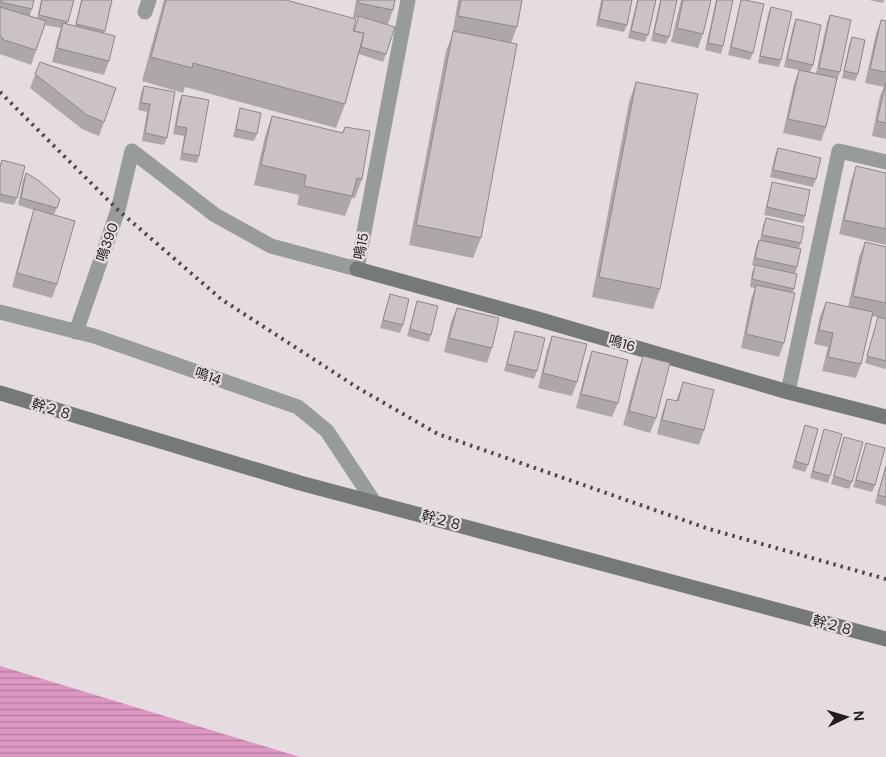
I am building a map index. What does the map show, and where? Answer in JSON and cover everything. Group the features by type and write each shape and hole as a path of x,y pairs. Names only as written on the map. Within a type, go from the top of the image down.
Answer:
{"street":[{"name":"鳴15","path":"132,151 216,215 271,246 357,269 408,0"},
{"name":"鳴390","path":"76,332 118,210 132,151"},
{"path":"788,392 839,151 886,162"},
{"name":"鳴16","path":"357,269 531,316 788,392 886,417"},
{"name":"鳴14","path":"0,312 94,336 298,407 327,431 374,502"},
{"name":"幹２８","path":"0,393 300,483 886,639"}],"shaded area":[{"path":"0,666 300,757 0,757"}],"building":[{"path":"1,0 34,0 32,9 0,2"},
{"path":"42,0 74,0 68,22 39,15"},
{"path":"82,0 112,0 105,31 76,24"},
{"path":"166,0 286,0 356,19 353,31 364,33 345,104 193,63 192,68 151,57"},
{"path":"359,0 395,0 393,10 358,3"},
{"path":"461,0 522,0 517,27 458,16"},
{"path":"603,0 632,0 627,25 599,19"},
{"path":"638,0 656,0 648,35 631,31"},
{"path":"661,0 677,0 669,37 654,33"},
{"path":"683,0 711,0 703,34 677,28"},
{"path":"717,0 733,0 723,46 708,43"},
{"path":"741,0 764,4 753,53 731,47"},
{"path":"0,7 46,21 36,50 4,40 0,35"},
{"path":"771,7 792,12 781,60 760,56"},
{"path":"830,15 851,20 840,72 819,68"},
{"path":"359,16 395,27 386,54 361,47 364,33 354,31"},
{"path":"796,19 821,25 813,65 787,59"},
{"path":"881,20 886,21 886,72 870,69"},
{"path":"63,23 115,36 109,61 57,48"},
{"path":"453,31 517,44 481,238 416,225"},
{"path":"852,37 865,40 858,74 844,71"},
{"path":"40,62 116,88 104,122 87,115 35,74"},
{"path":"799,70 837,78 826,127 788,119"},
{"path":"636,82 698,94 660,289 599,277"},
{"path":"886,82 886,123 877,121"},
{"path":"144,86 175,92 167,138 145,133 150,104 141,103"},
{"path":"182,95 209,100 199,156 182,153 187,128 176,126"},
{"path":"240,108 261,113 257,134 236,129"},
{"path":"272,116 343,133 345,127 370,131 362,179 357,178 352,196 304,186 306,175 261,165"},
{"path":"778,148 821,158 816,179 773,170"},
{"path":"2,160 25,166 17,198 0,194 0,167"},
{"path":"856,166 886,173 886,229 844,220"},
{"path":"26,173 38,180 60,199 57,208 21,198"},
{"path":"772,182 810,190 805,216 767,207"},
{"path":"34,209 75,221 57,284 17,273"},
{"path":"766,218 804,227 801,243 762,235"},
{"path":"759,240 801,249 797,267 755,258"},
{"path":"865,242 886,247 886,303 853,296"},
{"path":"755,265 797,274 794,289 752,279"},
{"path":"756,285 795,293 784,343 746,334"},
{"path":"390,294 409,299 403,325 383,320"},
{"path":"417,301 438,306 431,335 410,329"},
{"path":"826,302 873,312 861,364 828,357 833,333 819,330"},
{"path":"457,308 499,318 492,348 449,338"},
{"path":"878,317 886,319 886,361 867,356"},
{"path":"515,331 545,338 537,371 507,364"},
{"path":"552,336 587,344 577,382 543,373"},
{"path":"592,351 628,360 618,403 581,394"},
{"path":"643,356 670,363 656,418 629,411"},
{"path":"683,382 714,390 704,430 662,420 667,399 678,401"},
{"path":"805,425 818,429 808,465 795,461"},
{"path":"824,429 842,434 830,476 813,471"},
{"path":"844,437 863,442 852,482 834,476"},
{"path":"866,443 885,448 875,485 856,480"},
{"path":"886,466 886,497 878,495"}],"railway":[{"path":"0,92 118,210 221,299 358,388 438,434 709,529 886,579"}]}
